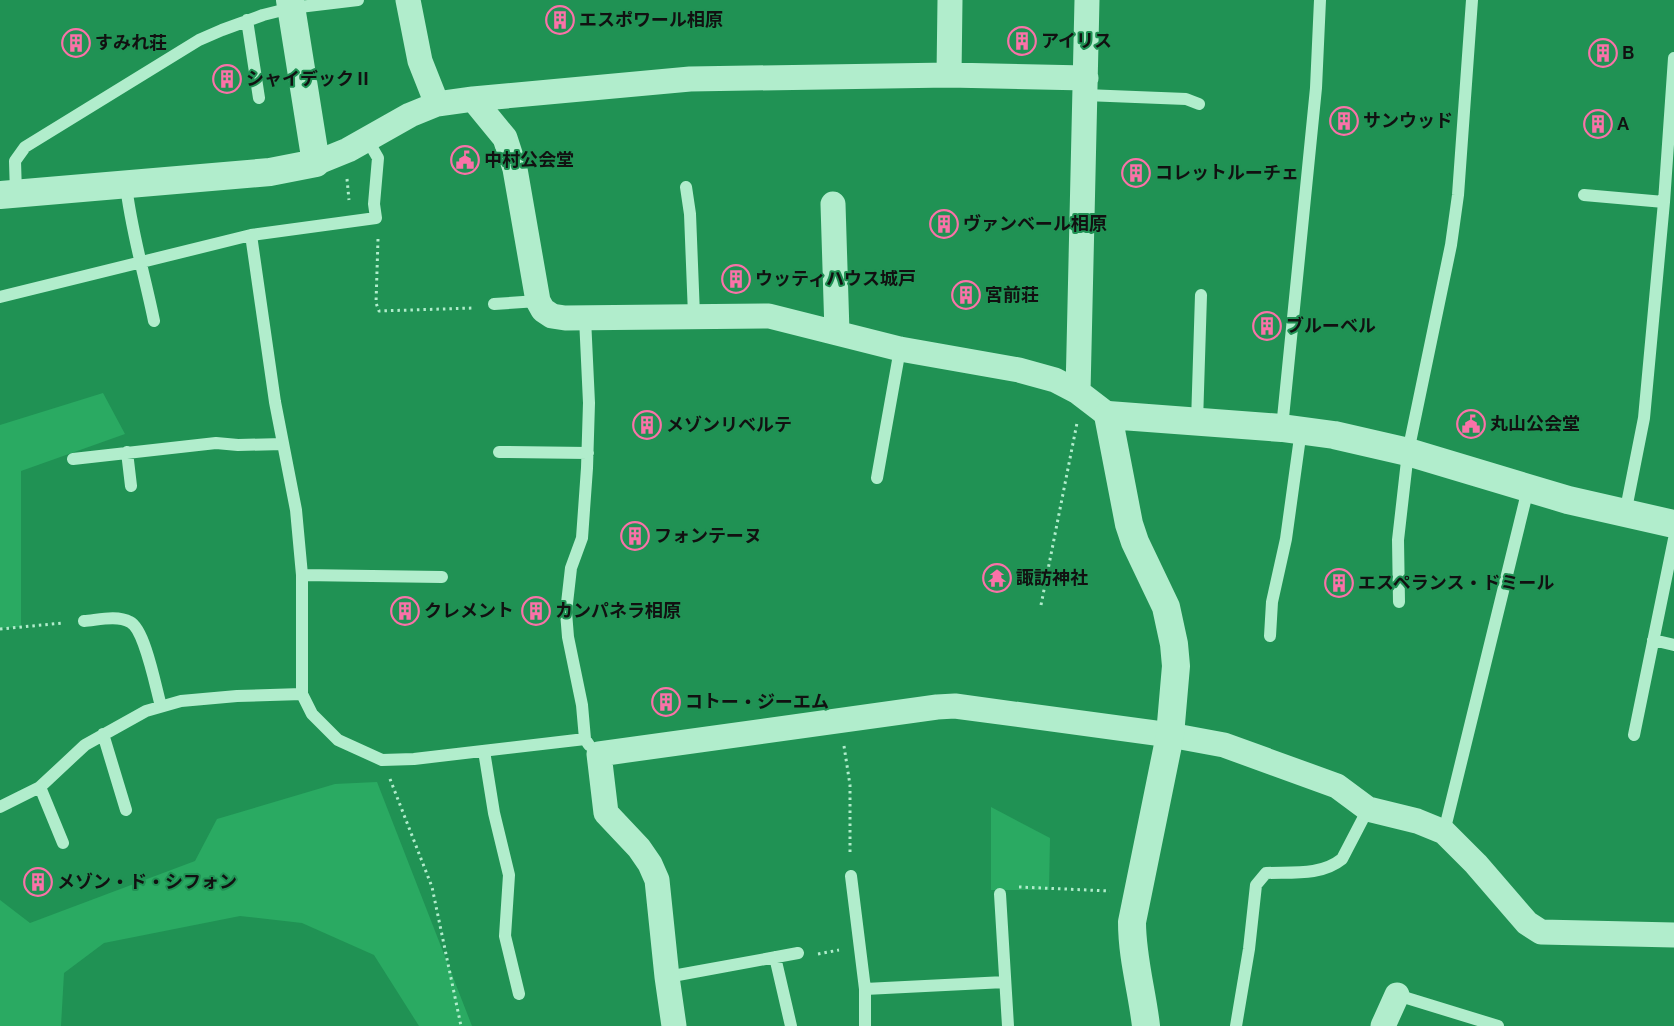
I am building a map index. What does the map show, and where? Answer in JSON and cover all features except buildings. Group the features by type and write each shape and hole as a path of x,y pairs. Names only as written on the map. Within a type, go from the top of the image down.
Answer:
{"street":[{"path":"408,0 420,61 437,104"},
{"path":"949,75 950,0"},
{"path":"1080,394 1087,0"},
{"path":"291,4 316,163"},
{"path":"8,195 282,171 316,163 410,115 437,104 473,99 690,78 949,75 1085,86"},
{"path":"473,99 505,138 515,169 538,301 543,310 552,316 585,318 694,315 769,316 900,349 1019,370 1055,380 1080,394 1108,415 1291,429 1334,435 1408,452 1528,489 1625,514 1674,524"},
{"path":"833,204 837,332"},
{"path":"1108,415 1129,524 1134,542 1166,607 1174,644 1176,666 1170,735 1132,922 1132,944 1136,974 1146,1026"},
{"path":"674,1026 657,880 650,864 639,848 606,813 592,746 838,721 881,713 955,706 1170,735 1224,745 1337,786 1368,809 1416,821 1444,832 1476,864 1527,923 1541,932 1674,935"},
{"path":"1383,1026 1396,995"}],"lane":[{"path":"8,195 15,161 24,147 199,40 291,4 358,0"},
{"path":"1270,636 1272,602 1286,539 1291,429 1316,88 1320,0"},
{"path":"1398,602 1398,540 1408,452 1458,195 1472,0"},
{"path":"247,20 259,98"},
{"path":"1625,514 1644,418 1664,202 1674,58"},
{"path":"1085,86 1186,99 1199,104"},
{"path":"0,297 142,263 251,234 376,218 375,186 378,158 367,138"},
{"path":"126,184 130,219 142,263 154,321"},
{"path":"686,187 690,214 694,315"},
{"path":"1584,195 1664,202"},
{"path":"251,234 283,444 296,510 302,574 302,694 312,714 338,740 382,760 414,759 484,750 592,746 568,636 566,600 571,568 582,538 588,454 589,403 585,318"},
{"path":"1197,422 1201,295"},
{"path":"494,304 538,301"},
{"path":"877,478 900,349"},
{"path":"73,459 216,443 238,446 283,444"},
{"path":"127,452 130,486"},
{"path":"499,452 588,454"},
{"path":"1444,832 1528,489"},
{"path":"1634,735 1674,539"},
{"path":"302,574 442,577"},
{"path":"84,621 121,619 132,623 142,638 161,706"},
{"path":"1653,640 1674,645"},
{"path":"0,807 40,787 56,774 73,754 134,716 180,701 237,696 302,694"},
{"path":"103,734 126,810"},
{"path":"484,750 494,813 509,875 505,936 519,994"},
{"path":"40,787 63,843"},
{"path":"1236,1026 1249,949 1256,885 1260,878 1266,873 1324,871 1335,865 1342,859 1368,809"},
{"path":"851,876 865,990 865,1026"},
{"path":"1000,894 1008,1026"},
{"path":"667,977 798,953"},
{"path":"775,958 791,1026"},
{"path":"865,990 1005,982"},
{"path":"1396,995 1498,1026"}],"path":[{"path":"376,218 379,243 376,268 376,303 379,311 485,308 494,304"},
{"path":"1041,605 1080,394"},
{"path":"0,629 84,621"},
{"path":"838,721 846,752 850,785 851,876"},
{"path":"382,760 432,887 461,1026"},
{"path":"1018,886 1111,891"},
{"path":"798,953 809,956 859,946"}],"green space":[{"path":"103,393 125,434 21,471 21,627 0,628 0,425"},
{"path":"377,782 472,1026 419,1026 374,955 302,923 240,916 104,943 64,973 61,1026 0,1026 0,900 30,923 195,861 217,819 335,784"},
{"path":"991,807 1050,838 1049,890 991,890"}],"place":[{"name":"エスポワール相原","path":"560,20"},
{"name":"アイリス","path":"1022,41"},
{"name":"すみれ荘","path":"76,43"},
{"name":"B","path":"1603,53"},
{"name":"シャイデックⅡ","path":"227,79"},
{"name":"サンウッド","path":"1344,121"},
{"name":"A","path":"1598,124"},
{"name":"中村公会堂","path":"465,160"},
{"name":"コレットルーチェ","path":"1136,173"},
{"name":"ヴァンベール相原","path":"944,224"},
{"name":"ウッティハウス城戸","path":"736,279"},
{"name":"宮前荘","path":"966,295"},
{"name":"ブルーベル","path":"1267,326"},
{"name":"丸山公会堂","path":"1471,424"},
{"name":"メゾンリベルテ","path":"647,425"},
{"name":"フォンテーヌ","path":"635,536"},
{"name":"諏訪神社","path":"997,578"},
{"name":"エスペランス・ドミール","path":"1339,583"},
{"name":"クレメント","path":"405,611"},
{"name":"カンパネラ相原","path":"536,611"},
{"name":"コトー・ジーエム","path":"666,702"},
{"name":"メゾン・ド・シフォン","path":"38,882"}]}
